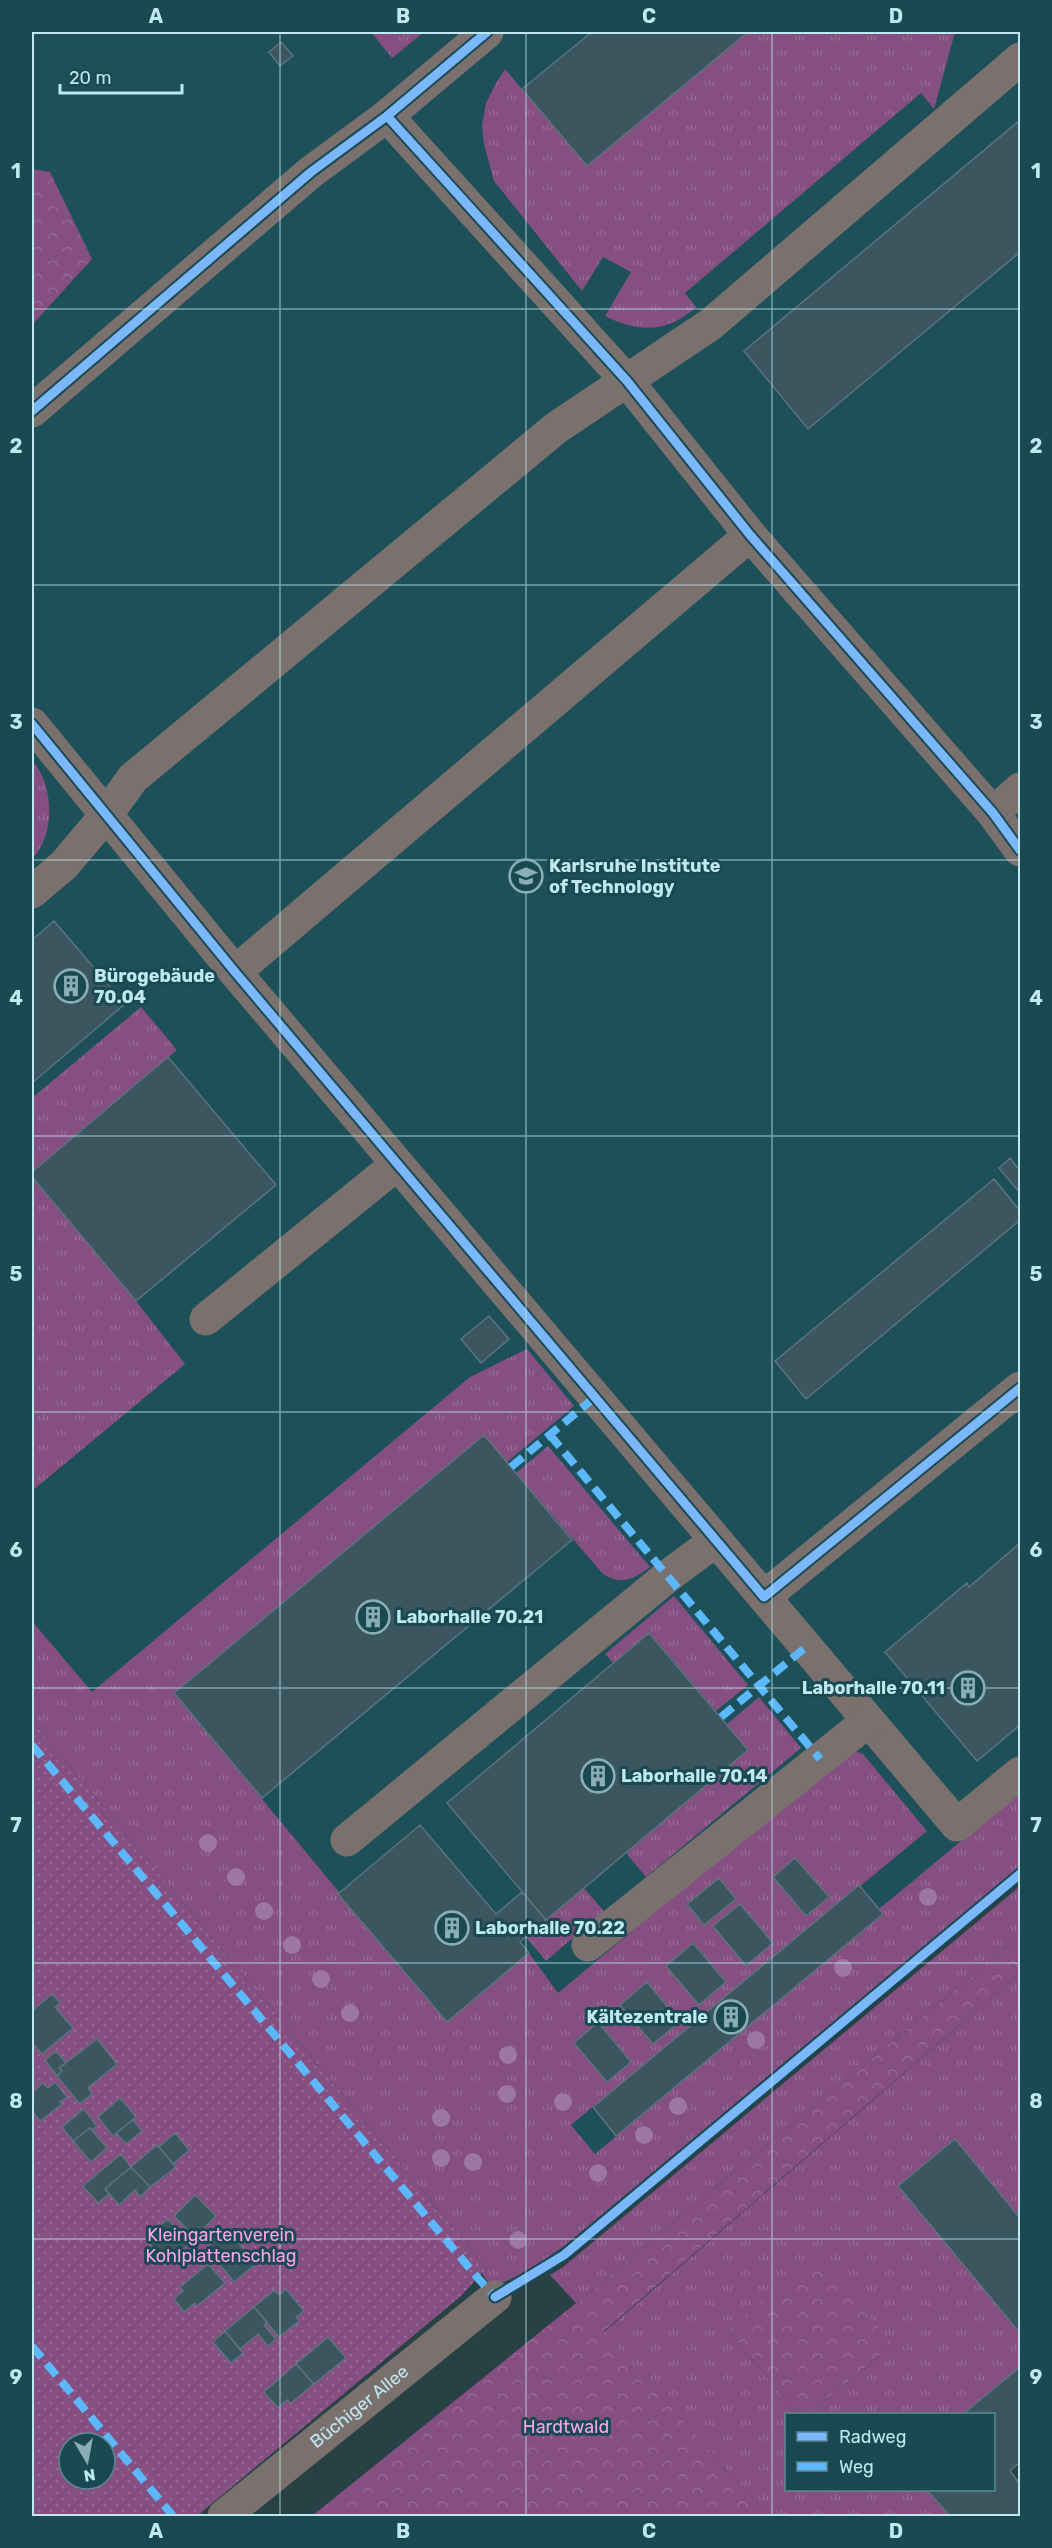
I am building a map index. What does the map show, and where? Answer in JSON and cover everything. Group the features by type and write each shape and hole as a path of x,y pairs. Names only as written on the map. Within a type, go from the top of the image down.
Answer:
{"street":[{"path":"32,411 311,172 387,116 487,32"},
{"path":"32,892 64,865 106,815 133,778 556,428 711,324 1020,59"},
{"path":"387,116 627,381 750,535 993,813 1020,850"},
{"path":"235,972 750,535"},
{"path":"32,724 396,1165 957,1825 1020,1773"},
{"path":"993,813 1020,789"},
{"path":"206,1319 396,1165"},
{"path":"764,1598 1020,1388"},
{"path":"346,1840 668,1576 715,1541"},
{"path":"588,1945 868,1721"},
{"name":"Büchiger Allee","path":"224,2517 495,2297"}],"shaded area":[{"name":"Karlsruhe Institute of Technology","path":"32,32 1020,32 1020,1838 495,2277 32,1721"}],"green space":[{"path":"371,32 424,32 392,58"},
{"path":"748,32 955,32 934,109 921,93 685,293 696,307 685,316 664,326 652,328 617,322 605,316 631,272 603,257 582,291 494,181 484,144 482,125 486,103 505,69 587,166"},
{"path":"32,169 50,172 92,259 32,325"},
{"path":"32,760 45,782 49,810 45,836 40,849 32,859"},
{"path":"141,1007 177,1050 32,1172 32,1098"},
{"path":"32,1177 136,1301 185,1364 32,1491"},
{"path":"527,1349 574,1406 507,1462 484,1435 174,1693 447,2022 529,1953 558,1993 843,1755 855,1751 863,1754 927,1831 571,2125 595,2154 883,1914 879,1909 1020,1792 1020,1867 563,2247 521,2274 494,2285 488,2282 482,2273 487,2268 32,1721 32,1621 92,1692 470,1377","holes":["796,1858 828,1897 806,1916 773,1877","735,1899 703,1925 687,1904","740,1904 773,1943 746,1966","693,1943 726,1982 699,2005 666,1966","647,1982 679,2022 620,2005","598,2022 631,2062 607,2082 574,2043"]},
{"path":"548,1446 650,1567 627,1580 616,1580 603,1574 516,1473"},
{"path":"674,1596 748,1685 716,1711 650,1633 613,1663 605,1654"},
{"path":"759,1697 801,1748 646,1877 626,1853 748,1750 727,1724"},
{"name":"Kleingartenverein Kohlplattenschlag","path":"32,1721 487,2268 461,2296 197,2516 32,2516"},
{"path":"1020,1886 1020,1936 576,2303 550,2275 563,2267"},
{"path":"584,1888 604,1911 546,1961 526,1937"},
{"name":"Hardtwald","path":"1020,1936 1020,1973 603,2332 769,2516 312,2516 576,2303"},
{"path":"1020,1973 1020,2218 955,2139 898,2186 1020,2333 1020,2367 964,2413 810,2413 893,2345 728,2330 797,2413 785,2413 785,2491 928,2491 950,2516 769,2516 603,2333"},
{"path":"819,2255 893,2345 810,2413 797,2413 728,2330"}],"building":[{"path":"592,32 748,32 587,166 522,89"},
{"path":"281,42 293,56 280,66 269,52"},
{"path":"1020,120 1020,252 808,429 744,351"},
{"name":"Bürogebäude 70.04","path":"54,921 125,1004 32,1083 32,940"},
{"path":"168,1057 276,1185 136,1301 32,1177 32,1172"},
{"path":"1010,1158 1020,1171 1020,1193 999,1168"},
{"path":"994,1179 1020,1211 1020,1220 806,1399 775,1361"},
{"path":"489,1316 509,1339 481,1363 461,1339"},
{"name":"Laborhalle 70.21","path":"484,1435 572,1540 262,1798 174,1693"},
{"name":"Laborhalle 70.11","path":"1020,1543 1020,1725 977,1761 885,1652 967,1583 969,1587"},
{"name":"Laborhalle 70.14","path":"649,1633 748,1750 546,1920 447,1803"},
{"name":"Laborhalle 70.22","path":"420,1825 496,1914 522,1892 546,1920 520,1942 529,1953 447,2022 338,1894"},
{"path":"795,1858 829,1897 806,1916 773,1877"},
{"path":"719,1878 736,1899 704,1925 687,1904"},
{"name":"Kältezentrale","path":"859,1885 883,1914 616,2136 593,2107"},
{"path":"740,1904 773,1943 746,1966 713,1926"},
{"path":"693,1943 726,1982 699,2005 666,1966"},
{"path":"647,1982 680,2022 653,2044 620,2005"},
{"path":"52,1994 60,2003 55,2007 73,2028 42,2054 32,2042 32,2011"},
{"path":"598,2022 631,2062 607,2082 574,2043"},
{"path":"97,2039 117,2064 88,2088 92,2094 80,2104 57,2076 62,2071 59,2068"},
{"path":"56,2051 66,2063 59,2068 62,2071 57,2076 45,2060"},
{"path":"55,2082 67,2097 60,2102 62,2104 40,2121 32,2111 34,2100 32,2093 43,2083 48,2088"},
{"path":"120,2098 136,2117 113,2136 98,2117"},
{"path":"84,2109 97,2126 92,2130 90,2128 73,2141 62,2127"},
{"path":"133,2120 142,2131 126,2144 116,2133"},
{"path":"90,2128 107,2148 91,2162 73,2141"},
{"path":"175,2133 189,2150 173,2164 159,2147"},
{"path":"955,2139 1020,2218 1020,2333 898,2186"},
{"path":"157,2145 176,2167 150,2187 131,2167"},
{"path":"121,2154 131,2167 105,2189 109,2194 98,2203 83,2186"},
{"path":"131,2167 150,2187 140,2197 135,2190 119,2205 105,2189"},
{"path":"195,2195 216,2216 195,2237 174,2216"},
{"path":"168,2219 189,2244 166,2264 145,2238"},
{"path":"228,2230 256,2264 234,2282 206,2248"},
{"path":"208,2264 225,2283 197,2306 195,2303 184,2312 174,2299 183,2291 180,2287"},
{"path":"286,2289 304,2311 296,2317 299,2321 279,2337 254,2307 275,2290 279,2295"},
{"path":"254,2307 267,2322 264,2325 276,2339 268,2346 258,2334 240,2349 225,2331"},
{"path":"225,2331 243,2353 231,2363 213,2342"},
{"path":"328,2337 346,2358 314,2384 296,2364"},
{"path":"296,2364 314,2384 291,2403 287,2400 278,2408 264,2392"},
{"path":"1020,2367 1020,2462 1010,2471 1020,2484 1020,2516 950,2516 928,2491 995,2491 995,2413 964,2413"}],"marked path":[{"path":"511,1467 594,1398"},
{"path":"550,1435 820,1759"},
{"path":"721,1717 806,1647"},
{"path":"32,1745 477,2277 495,2297 499,2294"},
{"path":"32,2346 173,2516"}],"cycle path":[{"path":"32,411 311,172 387,116 487,32"},
{"path":"387,116 627,381 750,535 993,813 1020,850"},
{"path":"32,724 235,972 764,1597 1020,1388"},
{"path":"495,2297 564,2255 1020,1874"}],"place":[{"name":"Karlsruhe Institute of Technology","path":"526,876"},
{"name":"Bürogebäude 70.04","path":"71,986"},
{"name":"Laborhalle 70.21","path":"373,1617"},
{"name":"Laborhalle 70.11","path":"968,1688"},
{"name":"Laborhalle 70.14","path":"598,1776"},
{"name":"Laborhalle 70.22","path":"452,1928"},
{"name":"Kältezentrale","path":"731,2017"}]}
